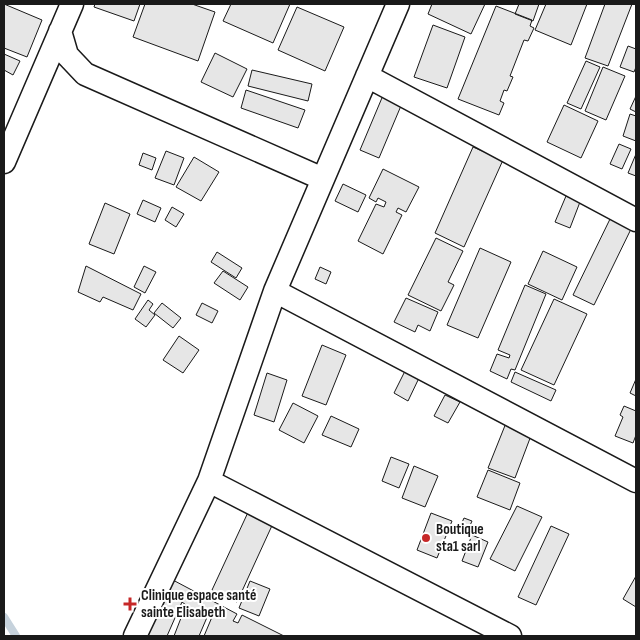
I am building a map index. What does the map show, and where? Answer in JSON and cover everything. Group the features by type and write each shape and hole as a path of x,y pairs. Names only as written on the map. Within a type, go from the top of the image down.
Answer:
{"street":[{"path":"4,162 72,4"},
{"path":"135,636 210,481 274,291 398,4"},
{"path":"60,31 67,55 85,74 323,178"},
{"path":"367,76 636,220"},
{"path":"274,291 636,482"},
{"path":"210,481 510,636"}],"building":[{"path":"4,4 42,20 27,57 4,48"},
{"path":"95,4 140,4 134,21 94,7"},
{"path":"145,4 192,4 215,12 198,61 133,37"},
{"path":"231,4 290,4 273,43 223,21"},
{"path":"432,4 485,4 471,34 428,14"},
{"path":"519,4 539,4 533,21 515,14"},
{"path":"546,4 587,4 571,45 535,30"},
{"path":"605,4 632,4 608,66 585,58"},
{"path":"496,6 532,20 530,26 534,28 528,41 524,40 510,76 513,77 507,91 504,90 500,101 504,103 499,115 458,99"},
{"path":"297,7 344,27 325,71 278,50"},
{"path":"433,25 465,37 447,88 414,77"},
{"path":"628,46 636,49 636,67 634,72 620,67"},
{"path":"215,53 247,69 233,97 201,82"},
{"path":"4,54 20,61 13,75 4,70"},
{"path":"586,61 600,67 581,109 567,103"},
{"path":"603,67 625,76 606,120 585,111"},
{"path":"252,70 312,84 308,101 248,86"},
{"path":"246,90 305,110 298,128 241,108"},
{"path":"384,93 403,101 379,158 360,150"},
{"path":"636,96 636,112 630,109"},
{"path":"564,105 598,121 581,158 547,142"},
{"path":"630,114 636,116 636,141 623,136"},
{"path":"619,144 631,149 622,169 610,164"},
{"path":"473,147 503,160 464,247 435,233"},
{"path":"166,151 184,158 174,185 155,178"},
{"path":"143,153 156,158 152,170 139,165"},
{"path":"636,154 636,176 628,173"},
{"path":"194,157 219,172 201,201 176,187"},
{"path":"383,169 419,187 406,212 398,208 396,212 402,215 383,254 358,241 376,204 384,207 386,202 378,198 376,202 369,198"},
{"path":"343,184 366,195 358,212 335,201"},
{"path":"566,196 580,202 570,228 555,222"},
{"path":"143,200 161,208 155,222 137,214"},
{"path":"105,203 130,214 114,254 89,244"},
{"path":"172,207 184,214 176,227 165,220"},
{"path":"611,217 632,227 594,305 573,295"},
{"path":"436,238 463,251 448,282 454,285 441,311 408,295"},
{"path":"480,248 511,262 478,338 447,325"},
{"path":"543,251 577,267 562,300 528,284"},
{"path":"217,252 242,268 236,278 211,262"},
{"path":"86,266 141,294 133,310 103,297 100,302 78,292"},
{"path":"144,266 156,272 145,293 134,287"},
{"path":"320,267 331,272 326,284 315,279"},
{"path":"223,271 248,287 240,300 214,283"},
{"path":"525,285 546,294 515,370 511,369 507,379 490,371 497,354 509,358 510,355 498,350"},
{"path":"406,298 438,312 430,331 418,325 415,332 394,322"},
{"path":"554,299 587,314 554,385 521,370"},
{"path":"148,300 153,304 149,310 155,315 146,327 135,319"},
{"path":"162,303 181,318 173,328 154,313"},
{"path":"202,303 218,311 212,323 196,315"},
{"path":"179,336 199,350 183,373 163,360"},
{"path":"322,345 346,355 326,405 302,396"},
{"path":"405,371 419,378 408,401 394,393"},
{"path":"515,372 556,390 551,401 511,382"},
{"path":"267,373 287,380 274,422 254,415"},
{"path":"636,379 636,396 630,393"},
{"path":"445,395 460,402 448,423 434,416"},
{"path":"293,403 318,416 304,443 279,430"},
{"path":"624,406 636,411 636,435 633,443 615,436 623,417 620,415"},
{"path":"331,416 359,429 351,447 322,435"},
{"path":"506,423 532,433 515,478 488,468"},
{"path":"391,457 409,464 399,488 382,481"},
{"path":"414,466 438,476 425,507 402,498"},
{"path":"488,470 520,483 510,510 477,497"},
{"path":"517,506 542,517 515,571 490,559"},
{"path":"250,508 275,519 237,602 212,590"},
{"path":"431,513 452,521 437,558 417,550"},
{"path":"464,518 472,521 468,530 460,527"},
{"path":"551,526 569,534 536,605 518,597"},
{"path":"472,535 488,542 478,567 462,561"},
{"path":"636,576 636,607 623,599"},
{"path":"171,579 237,614 233,621 238,623 242,615 284,636 204,636 212,617 208,615 199,636 174,636 186,605 182,602 167,636 148,636"},
{"path":"250,581 270,589 259,616 239,608"}],"waterway":[{"path":"4,617 16,636"}],"place":[{"name":"Boutique sta1 sarl","path":"426,538"},
{"name":"Clinique espace santé sainte Elisabeth","path":"130,604"}]}
